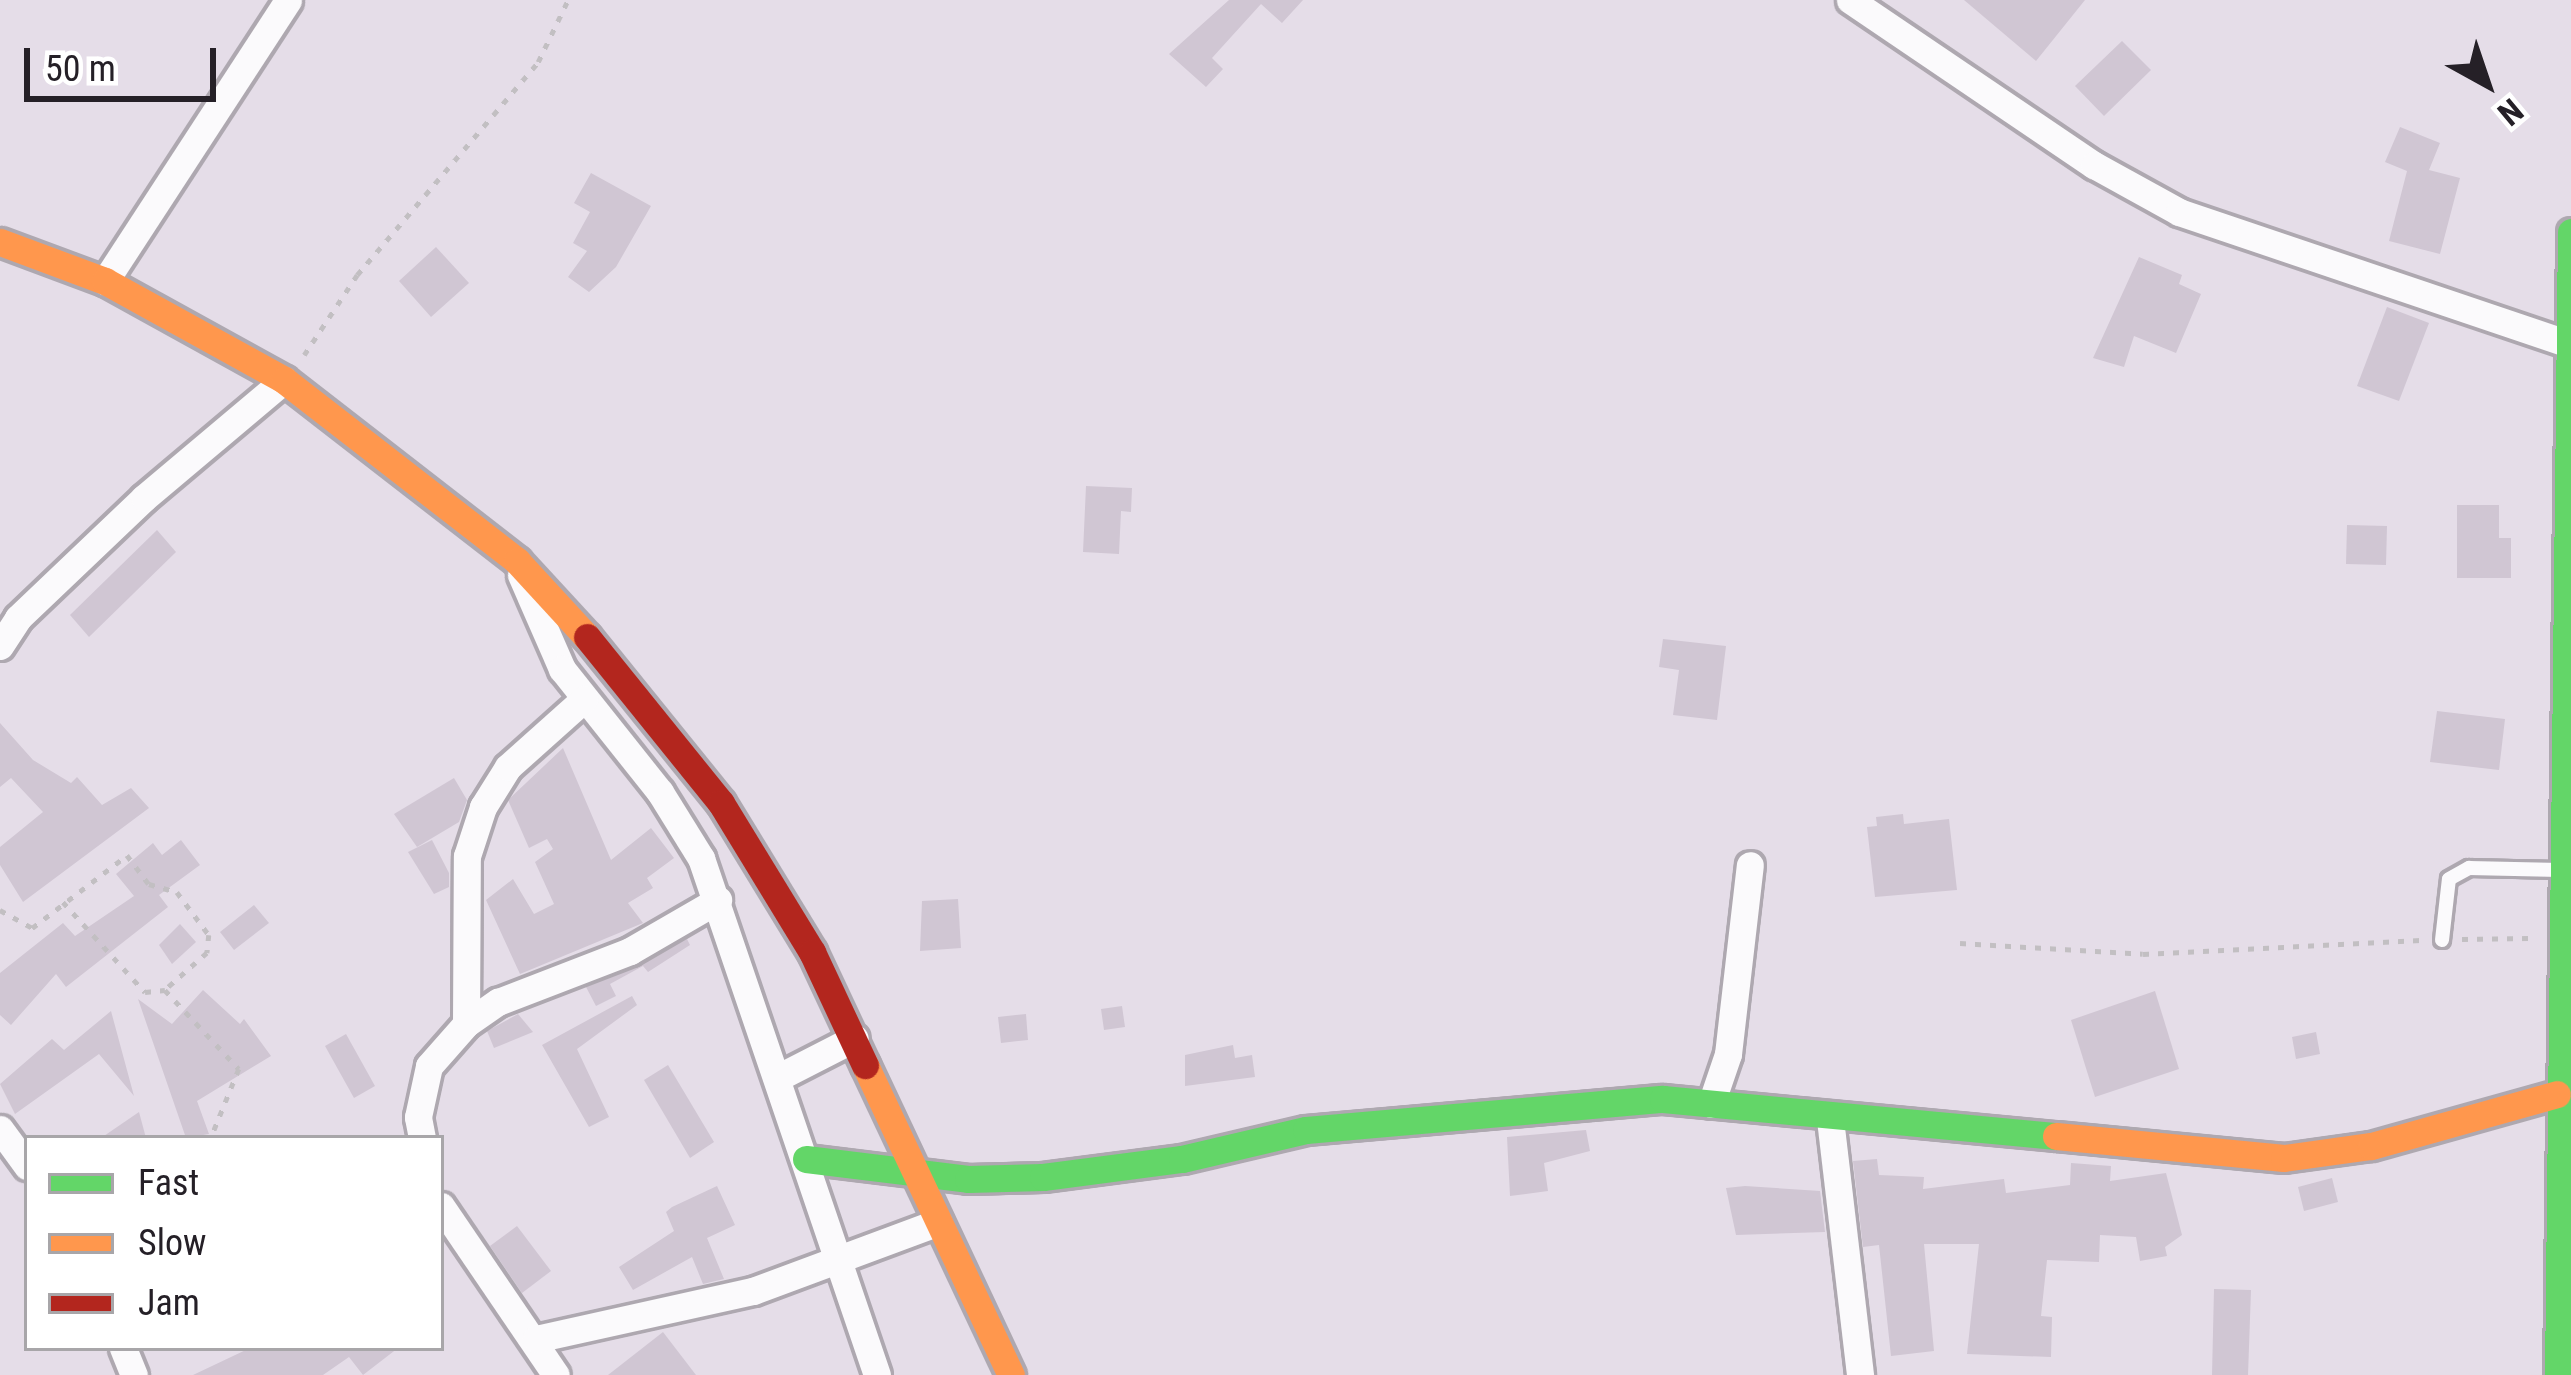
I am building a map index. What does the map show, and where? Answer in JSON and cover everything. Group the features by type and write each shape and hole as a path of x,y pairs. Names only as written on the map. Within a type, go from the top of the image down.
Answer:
{"street":[{"path":"105,281 288,0"},
{"path":"1850,0 2094,165 2179,212 2568,345"},
{"path":"2558,1375 2564,1235 2557,1094 2567,922 2571,232"},
{"path":"0,242 105,281 284,380 453,503 517,561 695,766 812,952 1011,1375"},
{"path":"0,646 18,618 144,498 284,380"},
{"path":"517,561 543,637 584,699 660,791 718,900 877,1375"},
{"path":"466,1024 467,856 483,807 508,767 584,699"},
{"path":"1712,1104 1728,1054 1750,865"},
{"path":"421,1135 418,1117 429,1066 466,1024 498,1002 630,951 718,900"},
{"path":"779,1076 855,1038"},
{"path":"806,1160 914,1167 968,1179 1043,1177 1165,1162 1306,1130 1528,1106 1712,1104 1830,1119 2284,1158 2371,1146 2557,1094"},
{"path":"1830,1119 1859,1375"},
{"path":"0,1129 24,1162"},
{"path":"444,1210 536,1339 552,1374"},
{"path":"536,1339 839,1265 939,1222"}],"lane":[{"path":"2442,940 2450,879 2469,868 2566,870"}],"path":[{"path":"284,380 357,275 538,62 568,0"},
{"path":"0,910 32,928 63,902 127,855 149,884 177,892 209,935 207,953 165,990 145,992 63,902"},
{"path":"1960,943 2143,954 2442,940 2567,922"},
{"path":"165,990 239,1069 213,1135"}],"building":[{"path":"1229,0 1303,0 1282,23 1261,4 1212,58 1223,69 1206,87 1169,54"},
{"path":"1964,0 2085,0 2036,61"},
{"path":"2122,41 2151,70 2104,116 2075,86"},
{"path":"2400,127 2440,143 2429,170 2460,178 2440,254 2389,241 2407,171 2385,162"},
{"path":"591,173 651,206 616,267 589,292 568,277 587,251 573,243 590,212 574,203"},
{"path":"436,247 469,283 431,317 399,281"},
{"path":"2139,257 2182,275 2179,284 2201,294 2176,353 2134,336 2124,367 2093,358"},
{"path":"2387,307 2429,323 2399,401 2357,386"},
{"path":"1086,486 1132,488 1131,512 1121,511 1119,554 1083,552"},
{"path":"2457,505 2499,505 2499,538 2511,538 2511,578 2457,578"},
{"path":"2347,525 2387,526 2386,565 2346,564"},
{"path":"157,530 176,552 89,637 70,615"},
{"path":"1663,639 1726,646 1717,720 1673,715 1679,670 1659,667"},
{"path":"2437,711 2505,719 2499,770 2430,762"},
{"path":"0,723 33,760 71,783 77,777 102,805 131,788 149,808 23,902 0,865 0,847 43,812 11,778 0,787"},
{"path":"563,748 611,860 651,828 674,858 647,878 653,888 628,903 643,923 520,974 486,900 513,879 534,914 554,904 535,862 553,849 547,839 529,848 508,800"},
{"path":"454,778 467,800 459,822 417,847 394,814"},
{"path":"1903,814 1904,824 1949,819 1957,890 1875,897 1867,827 1877,826 1876,817"},
{"path":"181,840 200,865 159,895 168,907 66,987 56,974 11,1025 0,1015 0,973 63,923 75,936 134,896 116,874 153,843 162,855"},
{"path":"432,840 449,873 449,887 434,894 408,852"},
{"path":"958,899 961,948 920,951 922,901"},
{"path":"254,905 269,923 234,950 220,932"},
{"path":"180,924 196,942 172,964 159,945"},
{"path":"687,939 690,945 648,972 643,966 610,984 616,996 596,1006 586,987"},
{"path":"203,990 240,1024 244,1019 271,1056 197,1101 209,1134 185,1135 138,999 172,1024"},
{"path":"2155,991 2179,1069 2095,1097 2071,1020"},
{"path":"632,996 637,1005 577,1049 609,1117 589,1127 542,1045"},
{"path":"1122,1006 1125,1027 1104,1030 1101,1009"},
{"path":"111,1011 134,1096 99,1054 15,1114 0,1084 52,1039 64,1050"},
{"path":"518,1014 533,1032 494,1048 487,1031"},
{"path":"1026,1014 1028,1040 1001,1043 998,1017"},
{"path":"2316,1032 2320,1054 2296,1059 2292,1037"},
{"path":"346,1034 375,1086 354,1098 325,1046"},
{"path":"1233,1045 1235,1058 1252,1055 1255,1077 1185,1086 1185,1055"},
{"path":"668,1065 714,1142 690,1158 644,1080"},
{"path":"139,1112 145,1135 105,1135"},
{"path":"1586,1130 1590,1151 1544,1163 1548,1191 1510,1196 1507,1137"},
{"path":"1877,1159 1879,1175 1924,1177 1923,1189 2004,1179 2006,1193 2070,1185 2071,1163 2111,1166 2110,1181 2166,1173 2182,1235 2165,1247 2167,1256 2140,1261 2136,1237 2100,1235 2099,1262 2047,1260 2041,1316 2052,1317 2051,1357 1967,1354 1979,1244 1924,1244 1934,1351 1891,1356 1879,1245 1863,1247 1853,1161"},
{"path":"2332,1178 2338,1202 2304,1211 2298,1187"},
{"path":"717,1186 735,1225 707,1238 724,1279 703,1284 692,1257 633,1290 619,1267 674,1231 666,1212 672,1207"},
{"path":"1726,1188 1820,1191 1825,1232 1736,1235"},
{"path":"517,1226 551,1271 522,1293 490,1246"},
{"path":"2214,1289 2251,1290 2248,1375 2212,1375"},
{"path":"663,1332 696,1375 608,1375"},
{"path":"244,1351 394,1351 363,1375 349,1357 323,1375 193,1375"}],"traffic: fast":[{"path":"2558,1375 2571,232"},
{"path":"806,1159 968,1179 1043,1177 1182,1159 1306,1130 1663,1099 2056,1136"}],"traffic: slow":[{"path":"0,242 105,281 284,380 517,561 587,637"},
{"path":"865,1065 1011,1375"},
{"path":"2056,1136 2284,1158 2371,1146 2557,1094"}],"traffic: jam":[{"path":"587,637 721,803 812,952 865,1065"}]}
